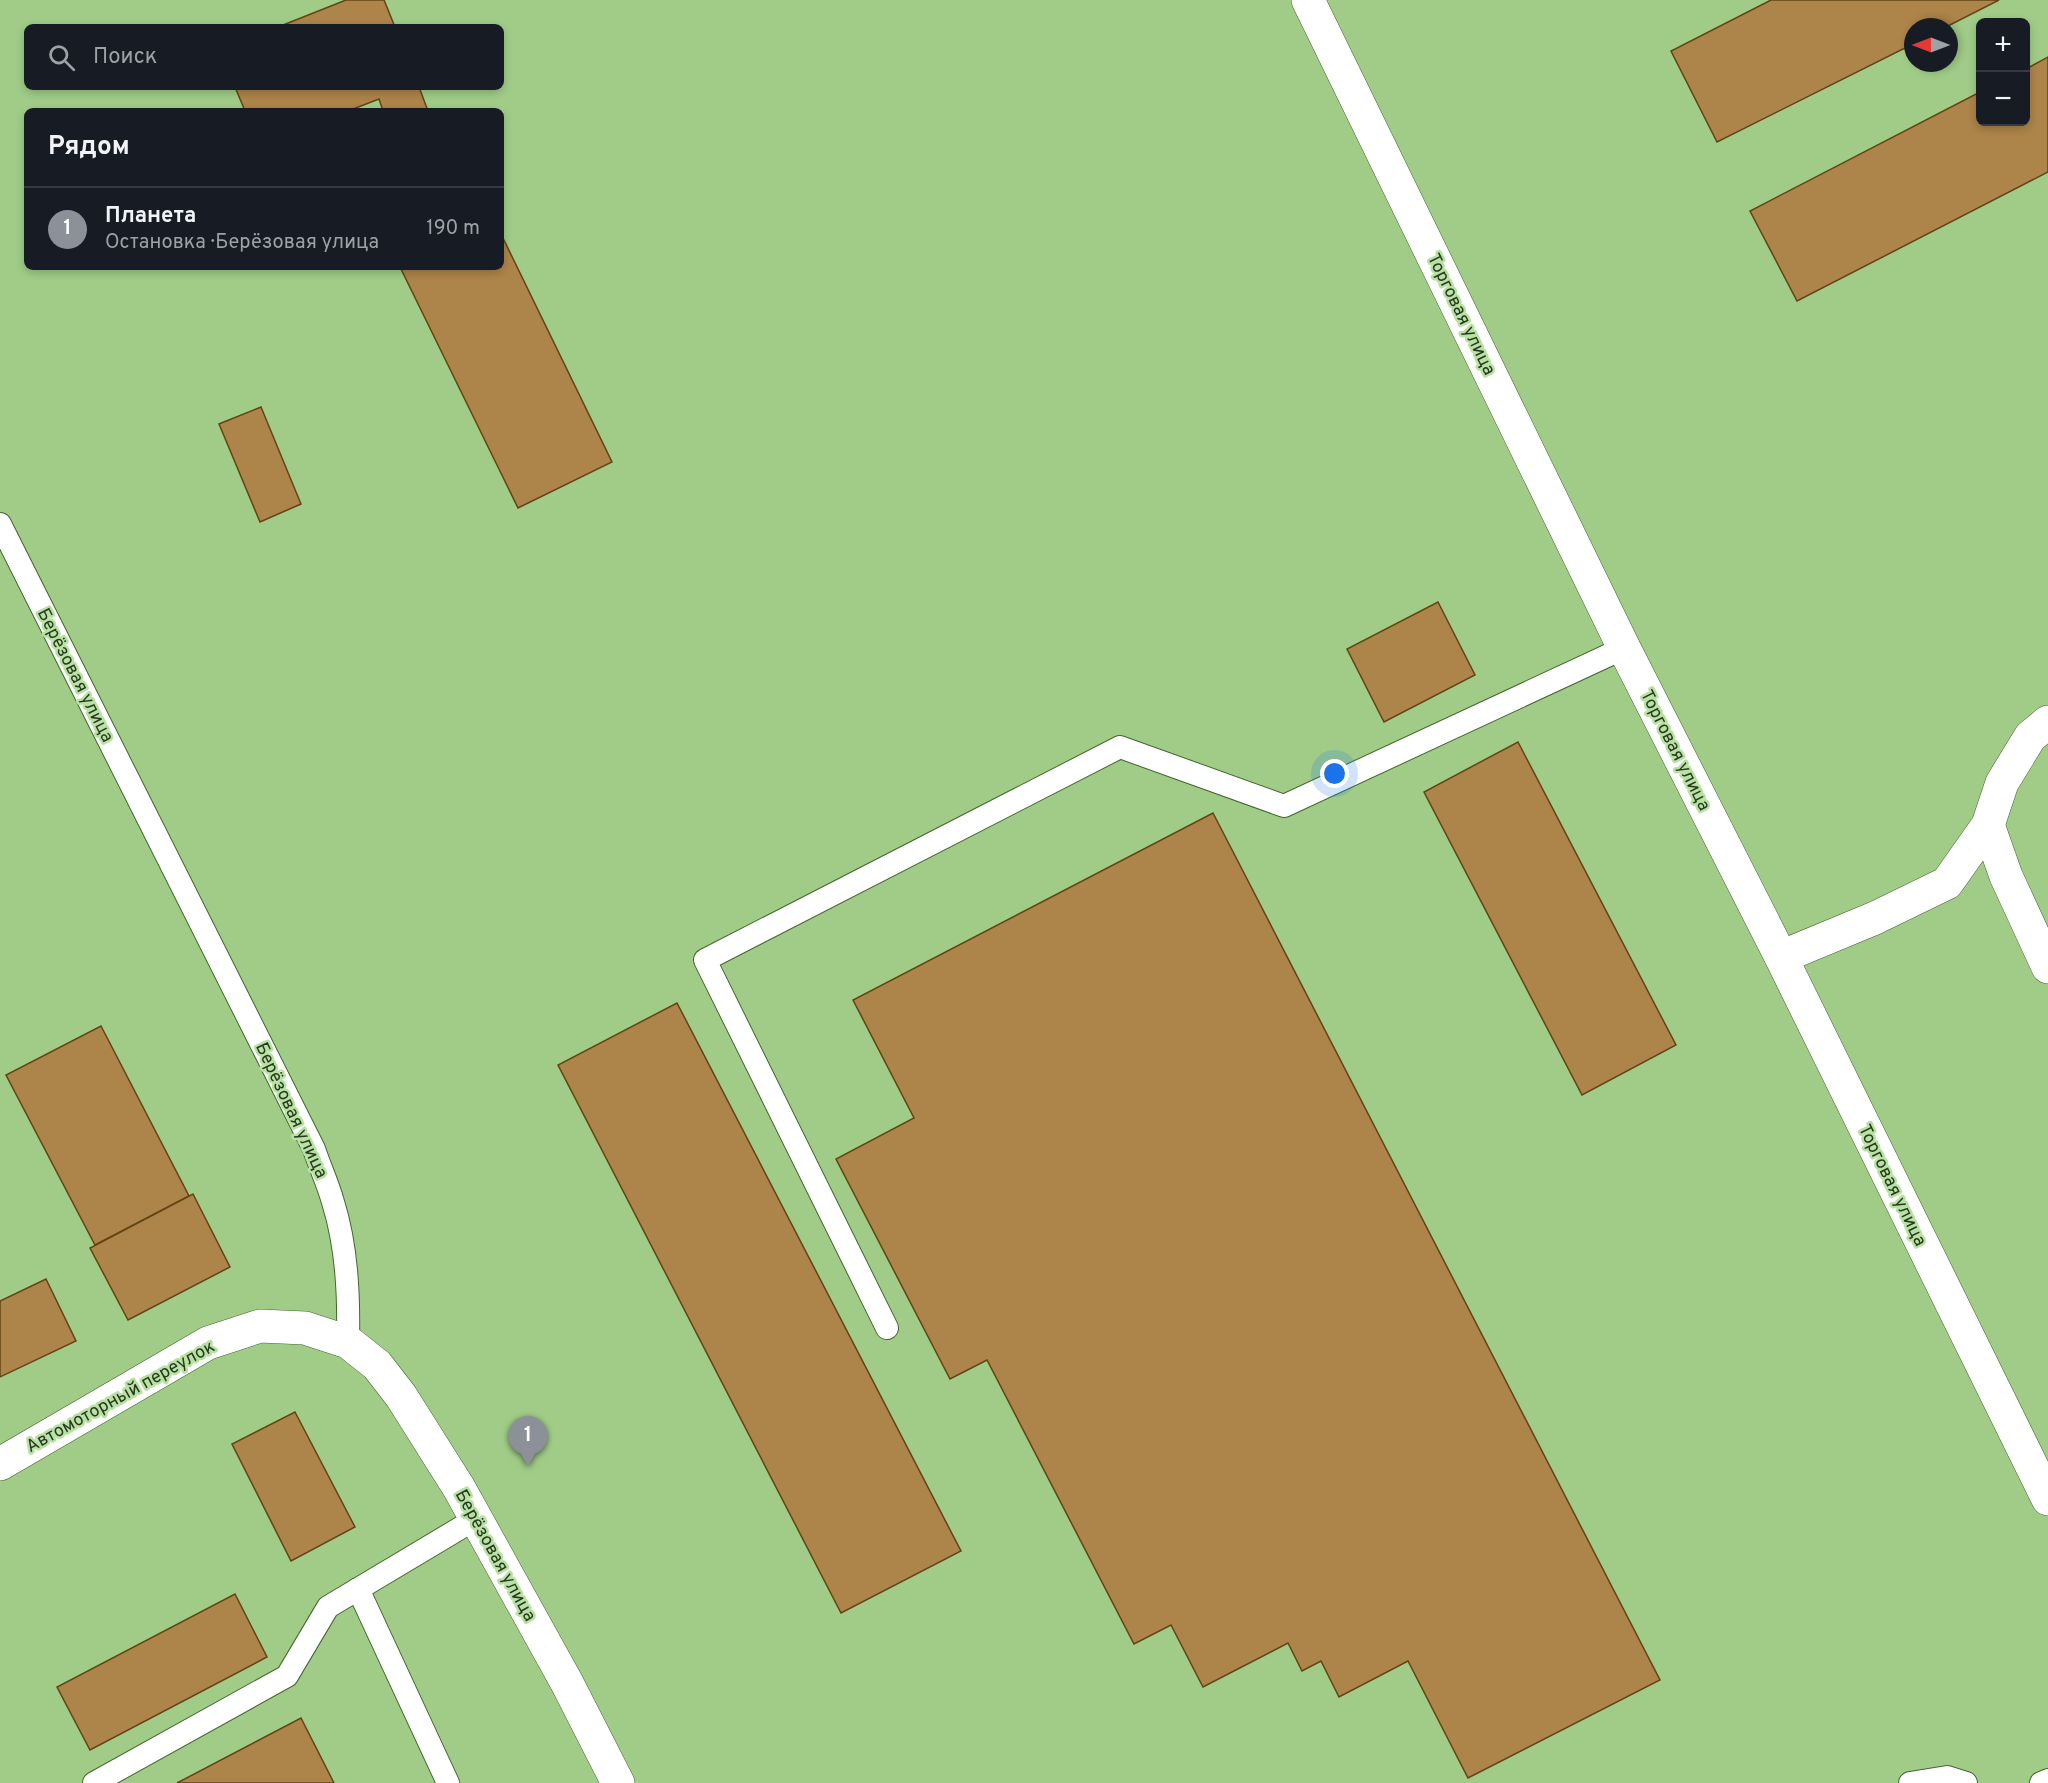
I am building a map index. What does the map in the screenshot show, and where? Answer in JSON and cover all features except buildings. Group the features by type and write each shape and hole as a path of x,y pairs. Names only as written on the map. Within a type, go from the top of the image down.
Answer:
{"street":[{"name":"Торговая улица","path":"1308,0 1624,648 1780,957 2048,1499"},
{"path":"1780,957 1875,918 1947,883 1988,825 2002,783 2030,737 2048,722"},
{"path":"1988,825 2006,876 2048,967"},
{"name":"Автомоторный переулок","path":"0,1464 208,1343 260,1326 305,1328 348,1342"},
{"name":"Берёзовая улица","path":"348,1342 377,1365 401,1396 477,1518 567,1683 618,1783"}],"lane":[{"name":"Берёзовая улица","path":"0,524 314,1149 333,1203 345,1255 349,1300 348,1342"},
{"path":"887,1328 705,960 1120,747 1284,806 1624,648"},
{"path":"94,1783 287,1676 328,1607 477,1518"},
{"path":"358,1589 448,1783"},
{"path":"1910,1783 1947,1777 1966,1783"},
{"path":"2041,1783 2048,1780"}],"shaded area":[{"path":"0,0 2048,0 2048,1783 0,1783"}],"place":[{"name":"Планета","path":"528,1466"}]}
